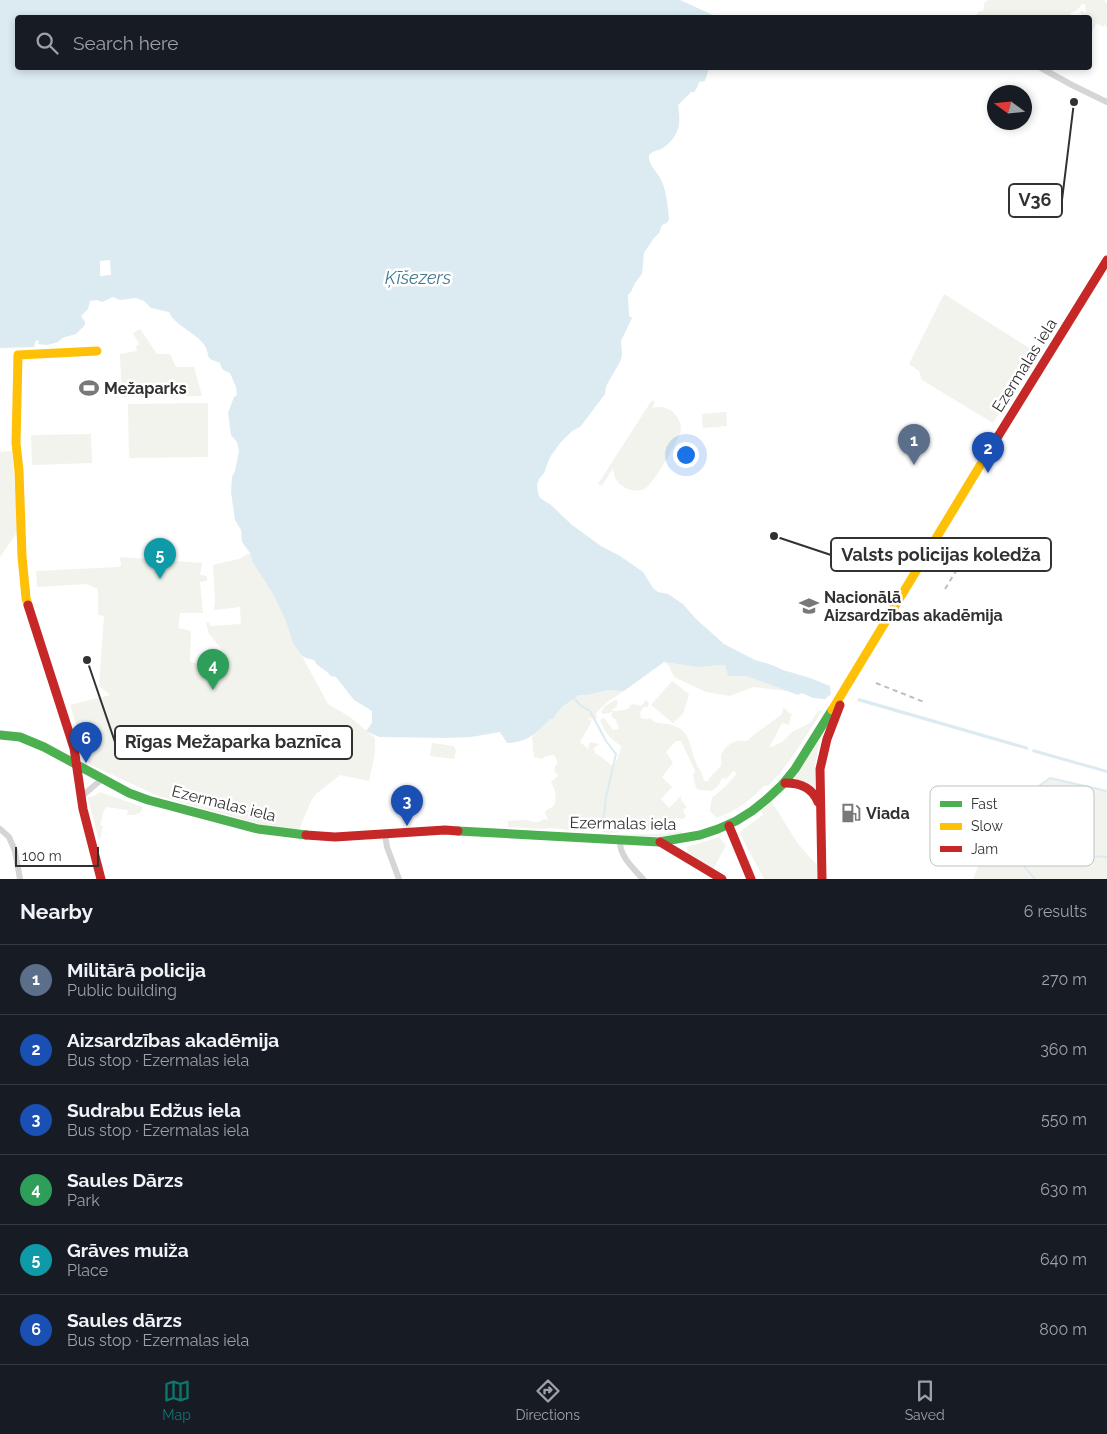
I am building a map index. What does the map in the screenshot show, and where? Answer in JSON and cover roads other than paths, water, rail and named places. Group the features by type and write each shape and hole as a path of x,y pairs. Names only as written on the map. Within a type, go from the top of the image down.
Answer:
{"street":[{"path":"1045,70 1107,102"},
{"name":"Ezermalas iela","path":"0,735 20,737 44,747 102,779 148,800 258,829 306,835 335,837 445,830 659,842 703,835 729,826 753,810 784,783 800,761 1107,260"},
{"path":"97,350 18,355 16,443 26,598 74,748 81,796 101,879"},
{"path":"822,879 820,769 822,756 843,693"},
{"path":"81,796 102,779"},
{"path":"784,783 802,785 808,788 817,798 820,807"},
{"path":"729,826 751,879"},
{"path":"0,829 9,837 15,851 20,879"},
{"path":"385,834 387,846 399,879"},
{"path":"620,840 622,854 643,879"},
{"path":"659,842 722,879"}],"water":[{"name":"Ķīšezers","path":"0,0 680,0 713,15 15,15 15,70 708,70 705,81 699,82 694,92 691,92 678,105 679,123 673,139 663,148 649,155 650,163 663,185 669,219 667,223 662,225 659,233 644,253 642,274 628,295 629,316 632,318 621,341 622,355 620,362 606,386 605,394 581,426 571,432 561,442 550,457 537,485 538,494 540,498 551,505 572,525 601,546 643,572 653,588 658,592 668,594 683,604 695,618 724,644 755,660 830,686 831,694 825,699 813,698 802,693 798,695 746,676 728,676 725,665 697,667 664,662 624,691 609,690 579,695 562,707 553,719 550,719 536,733 521,741 507,743 500,732 471,737 447,738 379,737 366,731 372,723 372,711 354,700 336,677 331,676 314,660 302,656 293,643 285,619 273,594 242,542 241,530 235,520 231,492 232,477 239,451 237,442 231,435 228,413 234,397 237,395 236,387 230,373 223,370 220,363 210,359 203,343 178,323 169,312 151,308 144,301 136,298 120,300 113,297 102,302 97,300 90,301 88,309 81,316 85,325 76,334 62,338 59,342 47,345 38,344 39,341 36,340 34,347 0,348"},
{"path":"859,698 1028,747 1028,750 857,701"},
{"path":"1033,749 1107,770 1107,773 1032,752"}],"waterway":[{"path":"574,698 580,705 590,711 606,741 616,754 606,797 603,824"},
{"path":"1039,786 1050,778 1085,786"},
{"path":"1094,788 1107,791"},
{"path":"1094,856 1107,857"},
{"path":"1023,866 1035,879"}],"railway":[{"path":"945,589 972,545"},
{"path":"876,683 924,702"}],"place":[{"name":"V36","path":"1074,102"},
{"name":"Mežaparks","path":"89,388"},
{"name":"Militārā policija","path":"914,465"},
{"name":"Aizsardzības akadēmija","path":"988,473"},
{"name":"Valsts policijas koledža","path":"774,536"},
{"name":"Grāves muiža","path":"160,579"},
{"name":"Nacionālā Aizsardzības akadēmija","path":"809,606"},
{"name":"Rīgas Mežaparka baznīca","path":"87,660"},
{"name":"Saules Dārzs","path":"213,690"},
{"name":"Saules dārzs","path":"86,763"},
{"name":"Viada","path":"851,813"},
{"name":"Sudrabu Edžus iela","path":"407,826"}]}
